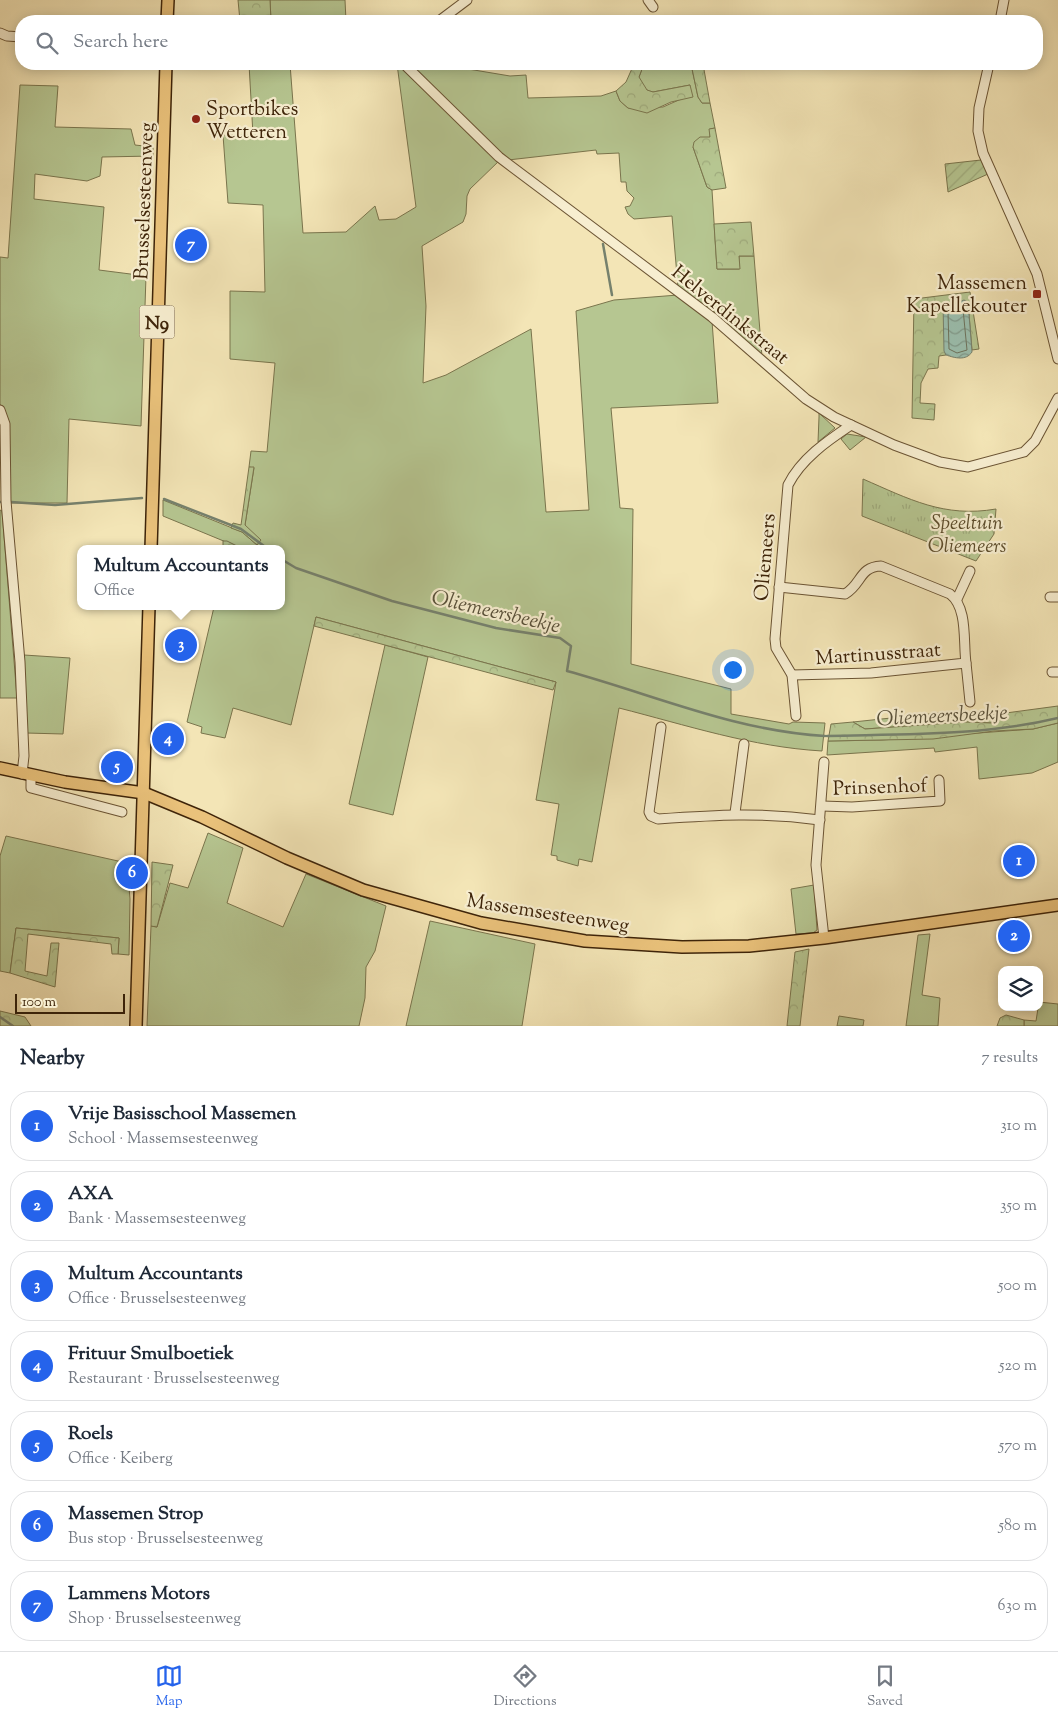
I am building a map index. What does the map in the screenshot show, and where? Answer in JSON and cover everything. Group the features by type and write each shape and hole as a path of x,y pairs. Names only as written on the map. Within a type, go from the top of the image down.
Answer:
{"main road":[{"path":"167,15 168,0"},
{"name":"Brusselsesteenweg","path":"151,545 166,70"},
{"path":"136,1026 149,610"},
{"name":"Massemsesteenweg","path":"0,768 27,775 144,793 202,817 287,858 362,890 481,924 585,941 634,945 749,946 824,938 1058,905"}],"street":[{"path":"446,15 467,0"},
{"path":"1001,15 1004,0"},
{"path":"0,33 15,37"},
{"name":"Helverdinkstraat","path":"410,70 499,157 712,317 821,411 851,426 940,462 968,467 1024,452 1035,441 1058,398"},
{"path":"988,70 978,108 980,139 984,153 1015,220 1037,274 1058,359"},
{"path":"0,410 5,424 6,501 20,662 24,756 27,775 31,788 122,812"},
{"name":"Oliemeers","path":"796,716 792,675 776,648 775,638 788,485 795,470 835,435 851,426"},
{"path":"779,587 845,594 853,589 864,571 872,566 881,566 950,594 957,599 970,571"},
{"name":"Martinusstraat","path":"957,599 962,609 970,702"},
{"name":"Martinusstraat","path":"792,675 871,672 966,663"},
{"name":"Prinsenhof","path":"661,726 649,812 651,816 658,819 735,813 776,814 820,820"},
{"path":"735,813 744,744"},
{"name":"Prinsenhof","path":"824,762 816,865 824,938"},
{"name":"Prinsenhof","path":"822,806 852,807 940,801 938,780"}],"green space":[{"path":"238,0 270,0 271,15 239,15"},
{"path":"270,0 345,0 346,15 271,15"},
{"path":"249,70 290,70 303,233 346,232 375,206 379,220 396,219 416,207 398,70 406,70 500,160 470,189 463,222 422,246 426,306 423,383 446,375 531,329 546,512 589,510 576,311 614,300 678,295 712,321 718,403 611,408 620,508 633,509 631,664 731,689 731,714 789,724 793,722 825,723 822,751 796,749 745,740 619,708 592,862 579,859 578,866 557,860 557,856 551,855 559,804 536,800 556,682 316,617 291,725 233,708 225,738 201,733 202,727 187,722 213,610 285,610 285,545 257,545 245,525 254,468 249,467 251,451 267,452 275,363 230,359 230,291 265,292 263,205 228,203 223,135 253,135"},
{"path":"413,70 474,70 510,76 526,75 528,98 601,96 616,91 620,101 628,108 663,107 681,99 690,85 653,92 643,87 639,77 642,70 692,70 698,97 702,103 710,103 715,128 710,129 710,137 693,147 707,187 712,190 717,269 739,269 739,256 754,256 762,357 678,288 672,216 634,219 628,214 625,207 630,206 634,198 627,191 626,182 621,182 619,153 597,154 596,150 508,160"},
{"path":"631,70 642,70 639,77 647,90 653,92 690,85 693,97 671,102 647,113 628,108 620,101 616,91 626,82"},
{"path":"692,70 704,70 710,103 702,103 698,97"},
{"path":"20,85 58,86 55,127 131,129 135,145 153,147 153,156 102,157 100,176 87,181 35,174 34,199 104,207 99,270 146,276 141,426 69,419 67,503 10,503 5,411 0,404 0,257 8,258"},
{"path":"715,128 726,188 712,190 707,187 693,147 694,142 700,137 710,137 709,129"},
{"path":"981,160 988,174 948,192 945,164"},
{"path":"751,222 754,256 739,256 740,269 717,269 714,224"},
{"path":"970,292 979,349 972,350 968,302 943,304 946,355 939,356 938,368 928,369 921,383 920,403 935,404 934,420 912,418 914,299"},
{"path":"819,413 835,428 818,442 819,417"},
{"path":"847,434 866,437 850,450 841,439"},
{"path":"249,467 254,467 245,525 261,540 257,545 242,532 231,528 233,523 241,525"},
{"name":"Speeltuin Oliemeers","path":"863,479 912,500 943,509 977,511 996,509 994,534 976,561 862,516"},
{"path":"163,500 242,532 257,545 233,545 163,516"},
{"path":"0,510 2,511 17,698 0,698"},
{"path":"223,541 227,541 235,545 223,545"},
{"path":"316,617 556,682 553,690 314,626"},
{"path":"385,645 428,657 393,815 349,804"},
{"path":"24,655 70,658 63,734 26,733"},
{"path":"1058,706 1058,723 1033,729 994,731 933,739 828,741 831,724 853,722 865,729 965,722 992,723 991,715"},
{"path":"948,712 991,715 992,723 965,722 865,729 853,722"},
{"path":"1058,723 1058,762 1032,773 979,779 977,747 935,752 934,748 827,755 828,741 882,740 1033,729"},
{"path":"208,833 243,848 227,903 283,927 306,874 386,906 375,951 366,967 365,998 359,1026 147,1026 151,926 157,927 170,883 188,888"},
{"path":"6,836 127,863 130,899 129,955 118,954 119,938 16,928 10,973 0,971 0,856"},
{"path":"152,862 173,865 157,927 151,926"},
{"path":"814,885 817,930 813,933 796,934 791,889"},
{"path":"430,921 535,944 522,1026 406,1026"},
{"path":"16,928 119,938 118,954 112,954 111,944 28,934 25,971 47,976 51,943 59,943 55,987 10,973"},
{"path":"930,934 922,995 940,998 938,1026 906,1026 918,935"},
{"path":"809,949 800,1026 787,1026 795,952"},
{"path":"1043,1002 1058,1004 1058,1026 1024,1026 1024,1020 1036,1021 1038,1011 1043,1011"},
{"path":"0,1011 25,1017 31,1026 0,1026"},
{"path":"1006,1015 1024,1020 1024,1026 997,1026 1000,1018"},
{"path":"839,1016 864,1020 863,1026 837,1026"}],"water":[{"path":"964,300 968,302 972,352 967,357 957,358 946,355 944,351 943,304 952,305"}],"waterway":[{"path":"603,244 612,295"},
{"name":"Oliemeersbeekje","path":"11,502 55,505 142,498"},
{"name":"Oliemeersbeekje","path":"164,499 241,529 263,545"},
{"name":"Oliemeersbeekje","path":"285,561 296,568 392,601 496,628 560,638 571,646 567,671 726,719 792,733 825,736"},
{"name":"Oliemeersbeekje","path":"827,736 972,731 1030,724 1058,718"},
{"path":"0,1017 13,1026"}],"place":[{"name":"Sportbikes Wetteren","path":"196,119"},
{"name":"Lammens Motors","path":"191,245"},
{"name":"Massemen Kapellekouter","path":"1037,294"},
{"name":"Multum Accountants","path":"181,645"},
{"name":"Frituur Smulboetiek","path":"168,739"},
{"name":"Roels","path":"117,767"},
{"name":"Vrije Basisschool Massemen","path":"1019,861"},
{"name":"Massemen Strop","path":"132,873"},
{"name":"AXA","path":"1014,936"}]}
